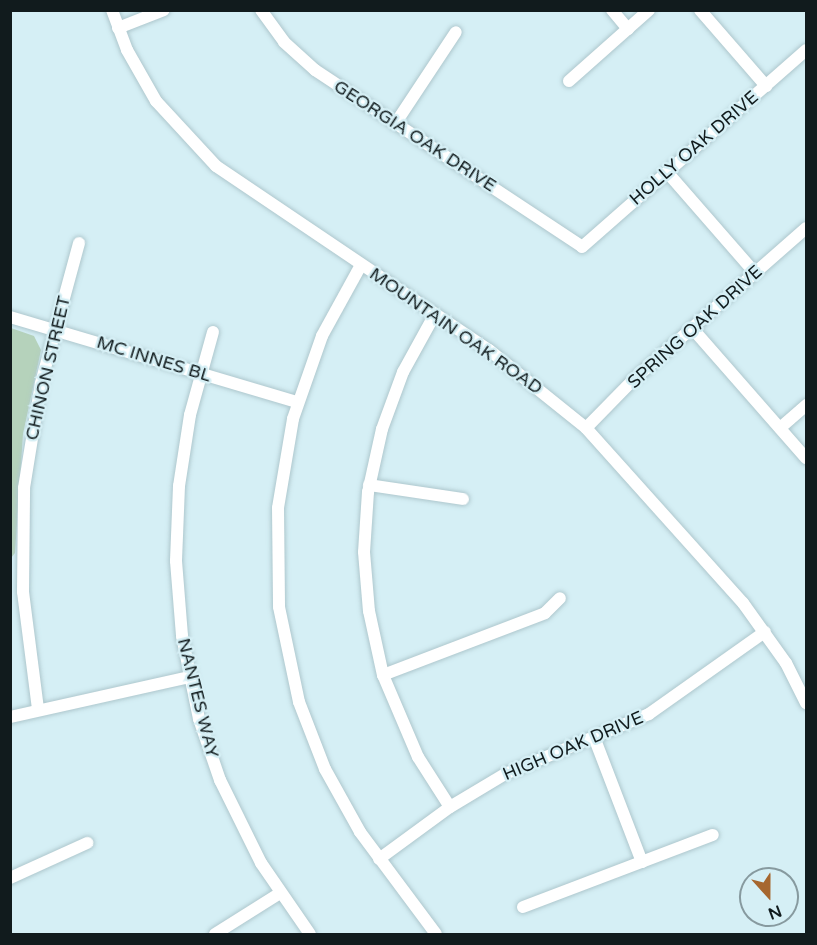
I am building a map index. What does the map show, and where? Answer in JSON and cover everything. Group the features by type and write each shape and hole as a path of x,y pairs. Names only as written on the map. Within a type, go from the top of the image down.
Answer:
{"street":[{"name":"MOUNTAIN OAK ROAD","path":"112,10 118,28 156,101 194,146 239,184 521,373 586,428 765,632 805,695"},
{"path":"118,28 164,10"},
{"name":"GEORGIA OAK DRIVE","path":"261,10 301,59 582,247"},
{"path":"612,10 628,29"},
{"path":"569,81 649,10"},
{"path":"700,10 766,86"},
{"path":"395,124 456,32"},
{"name":"HOLLY OAK DRIVE","path":"582,247 807,50"},
{"path":"667,172 755,273"},
{"name":"SPRING OAK DRIVE","path":"586,428 692,328 807,228"},
{"name":"CHINON STREET","path":"38,709 16,571 28,456 56,330 79,243"},
{"path":"361,265 322,336 297,402 278,508 277,580 284,640 299,702 321,761 379,860 436,934"},
{"path":"435,314 391,400 369,484 366,582 383,675 409,739 450,807"},
{"name":"MC INNES BL","path":"10,317 297,402"},
{"path":"692,328 807,458"},
{"name":"NANTES WAY","path":"213,332 183,454 176,518 177,594 189,677 220,780 280,893 310,934"},
{"path":"780,428 807,405"},
{"path":"369,484 463,499"},
{"path":"383,675 545,613 560,598"},
{"name":"HIGH OAK DRIVE","path":"379,860 450,807 505,774 649,714 765,632"},
{"path":"10,717 189,677"},
{"path":"594,737 642,862"},
{"path":"523,907 713,835"},
{"path":"10,878 87,843"},
{"path":"215,934 280,893"}],"green space":[{"path":"11,328 34,336 41,350 23,434 15,553 11,558"}]}
